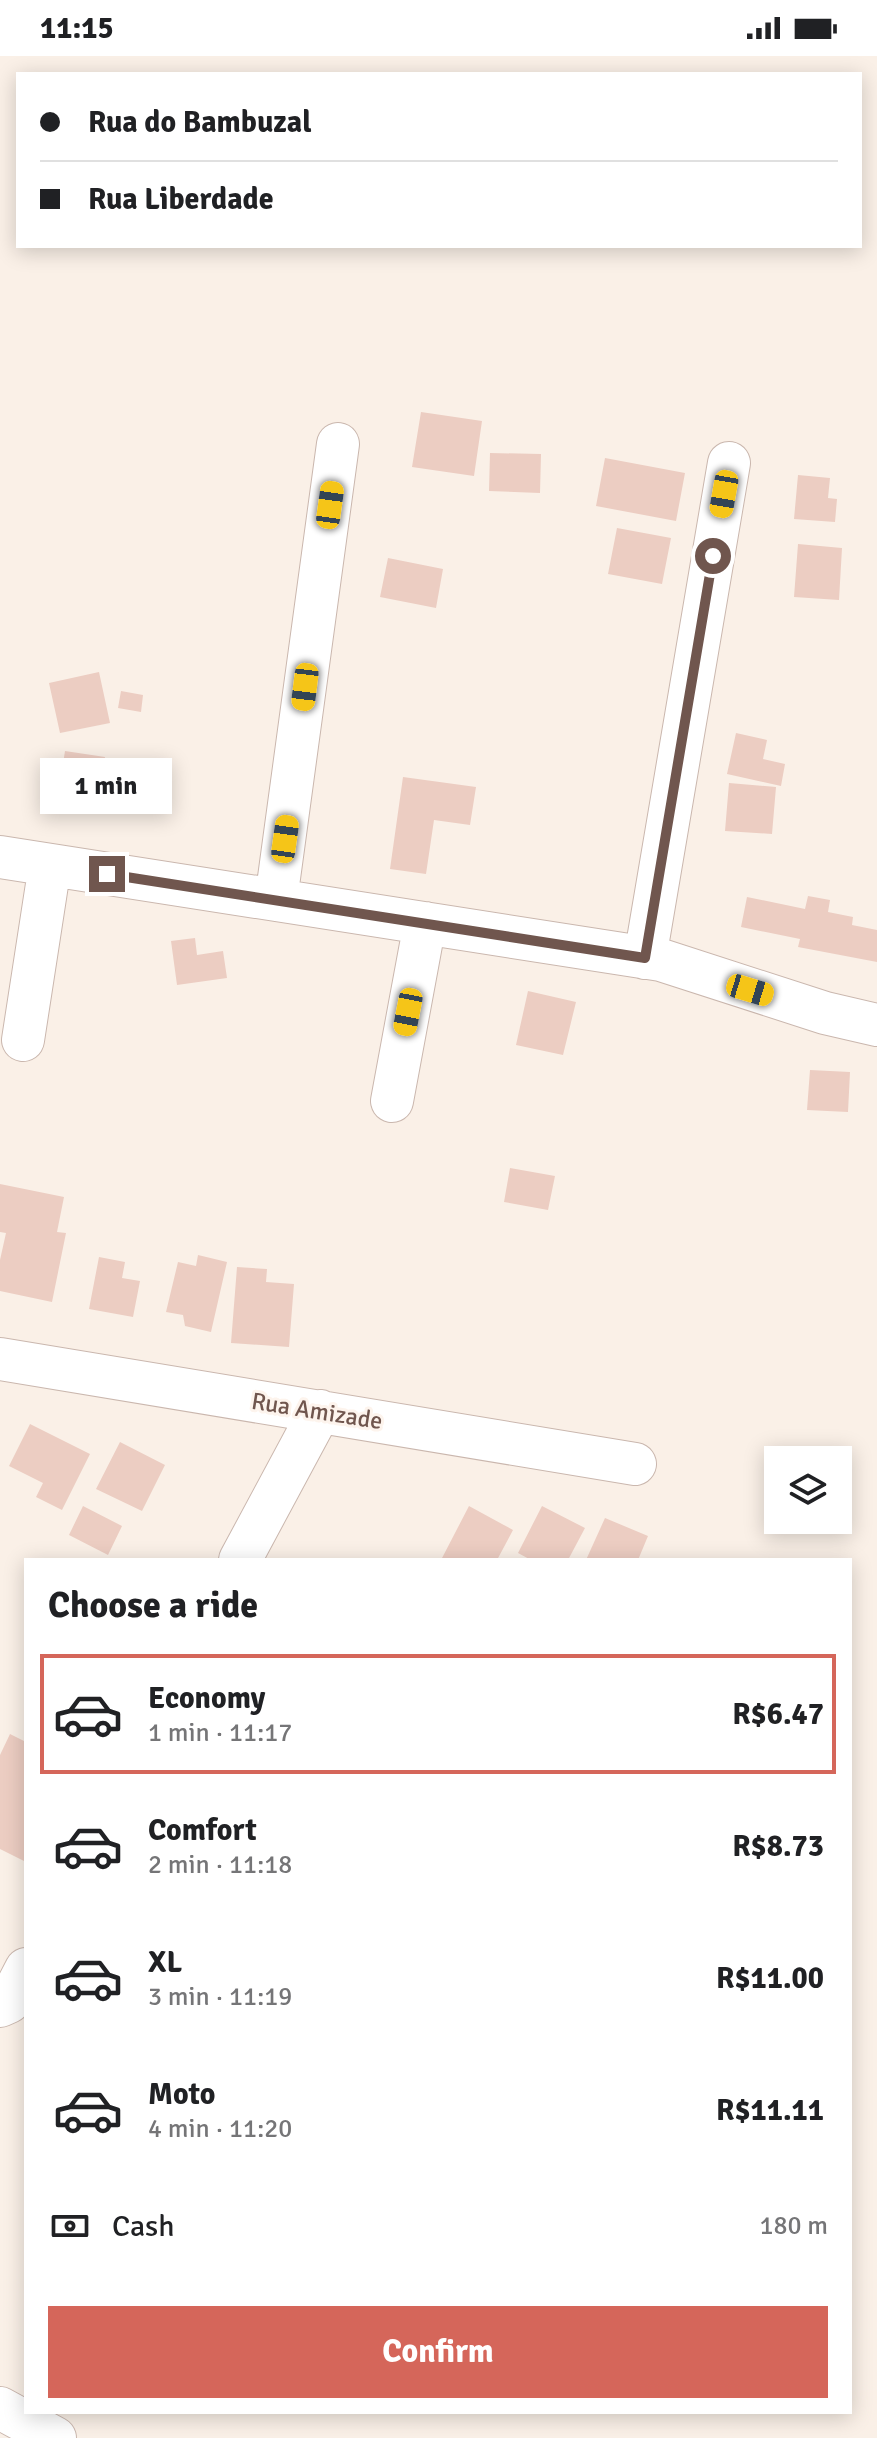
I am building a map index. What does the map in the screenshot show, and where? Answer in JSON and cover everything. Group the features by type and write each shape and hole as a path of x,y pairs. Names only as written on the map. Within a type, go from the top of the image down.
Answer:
{"street":[{"path":"276,900 338,444"},
{"path":"645,958 729,463"},
{"path":"0,857 661,960 825,1013 877,1025"},
{"path":"23,1040 50,865"},
{"path":"392,1101 425,923"},
{"name":"Rua Amizade","path":"0,1359 635,1464"},
{"path":"241,1558 320,1411"},
{"path":"0,2006 9,2002 24,1973"},
{"path":"0,2408 55,2438"}],"building":[{"path":"421,412 482,421 474,476 412,467"},
{"path":"490,453 541,454 540,493 489,491"},
{"path":"605,458 685,473 676,521 596,506"},
{"path":"798,475 830,478 828,498 837,499 835,522 794,519"},
{"path":"617,528 671,538 662,584 608,574"},
{"path":"798,544 842,548 839,600 794,597"},
{"path":"388,558 443,569 436,608 380,597"},
{"path":"99,672 110,723 60,733 49,683"},
{"path":"121,691 143,695 141,712 118,708"},
{"path":"736,733 767,740 763,759 785,764 781,786 727,774"},
{"path":"65,751 105,757 99,796 59,789"},
{"path":"128,760 152,762 150,781 168,782 166,814 144,812 145,790 125,788"},
{"path":"403,777 476,787 470,825 434,820 426,874 390,869"},
{"path":"729,783 776,787 772,834 725,831"},
{"path":"808,896 830,900 828,912 853,917 852,925 877,930 877,962 798,947 800,939 741,927 747,897 805,909"},
{"path":"195,938 197,955 223,951 227,978 177,985 171,941"},
{"path":"528,991 576,1002 563,1055 516,1045"},
{"path":"810,1070 850,1072 848,1112 807,1110"},
{"path":"510,1168 555,1176 548,1210 504,1202"},
{"path":"0,1184 64,1197 57,1232 66,1233 52,1302 0,1291 0,1260 6,1233 0,1232"},
{"path":"198,1255 227,1262 211,1332 185,1326 183,1315 166,1312 178,1262 196,1266"},
{"path":"99,1257 125,1262 122,1278 140,1281 133,1317 89,1309"},
{"path":"237,1267 267,1269 266,1282 294,1284 289,1347 231,1343"},
{"path":"30,1424 90,1454 62,1510 36,1497 43,1483 9,1466"},
{"path":"120,1442 165,1465 142,1511 96,1489"},
{"path":"83,1506 122,1526 108,1555 69,1535"},
{"path":"469,1506 513,1530 498,1558 442,1558"},
{"path":"542,1506 585,1528 569,1558 527,1558 518,1553"},
{"path":"605,1518 648,1536 639,1558 587,1558"},
{"path":"10,1734 24,1741 24,1861 0,1849 0,1755"}],"route":[{"path":"107,874 645,958 713,556"}]}
